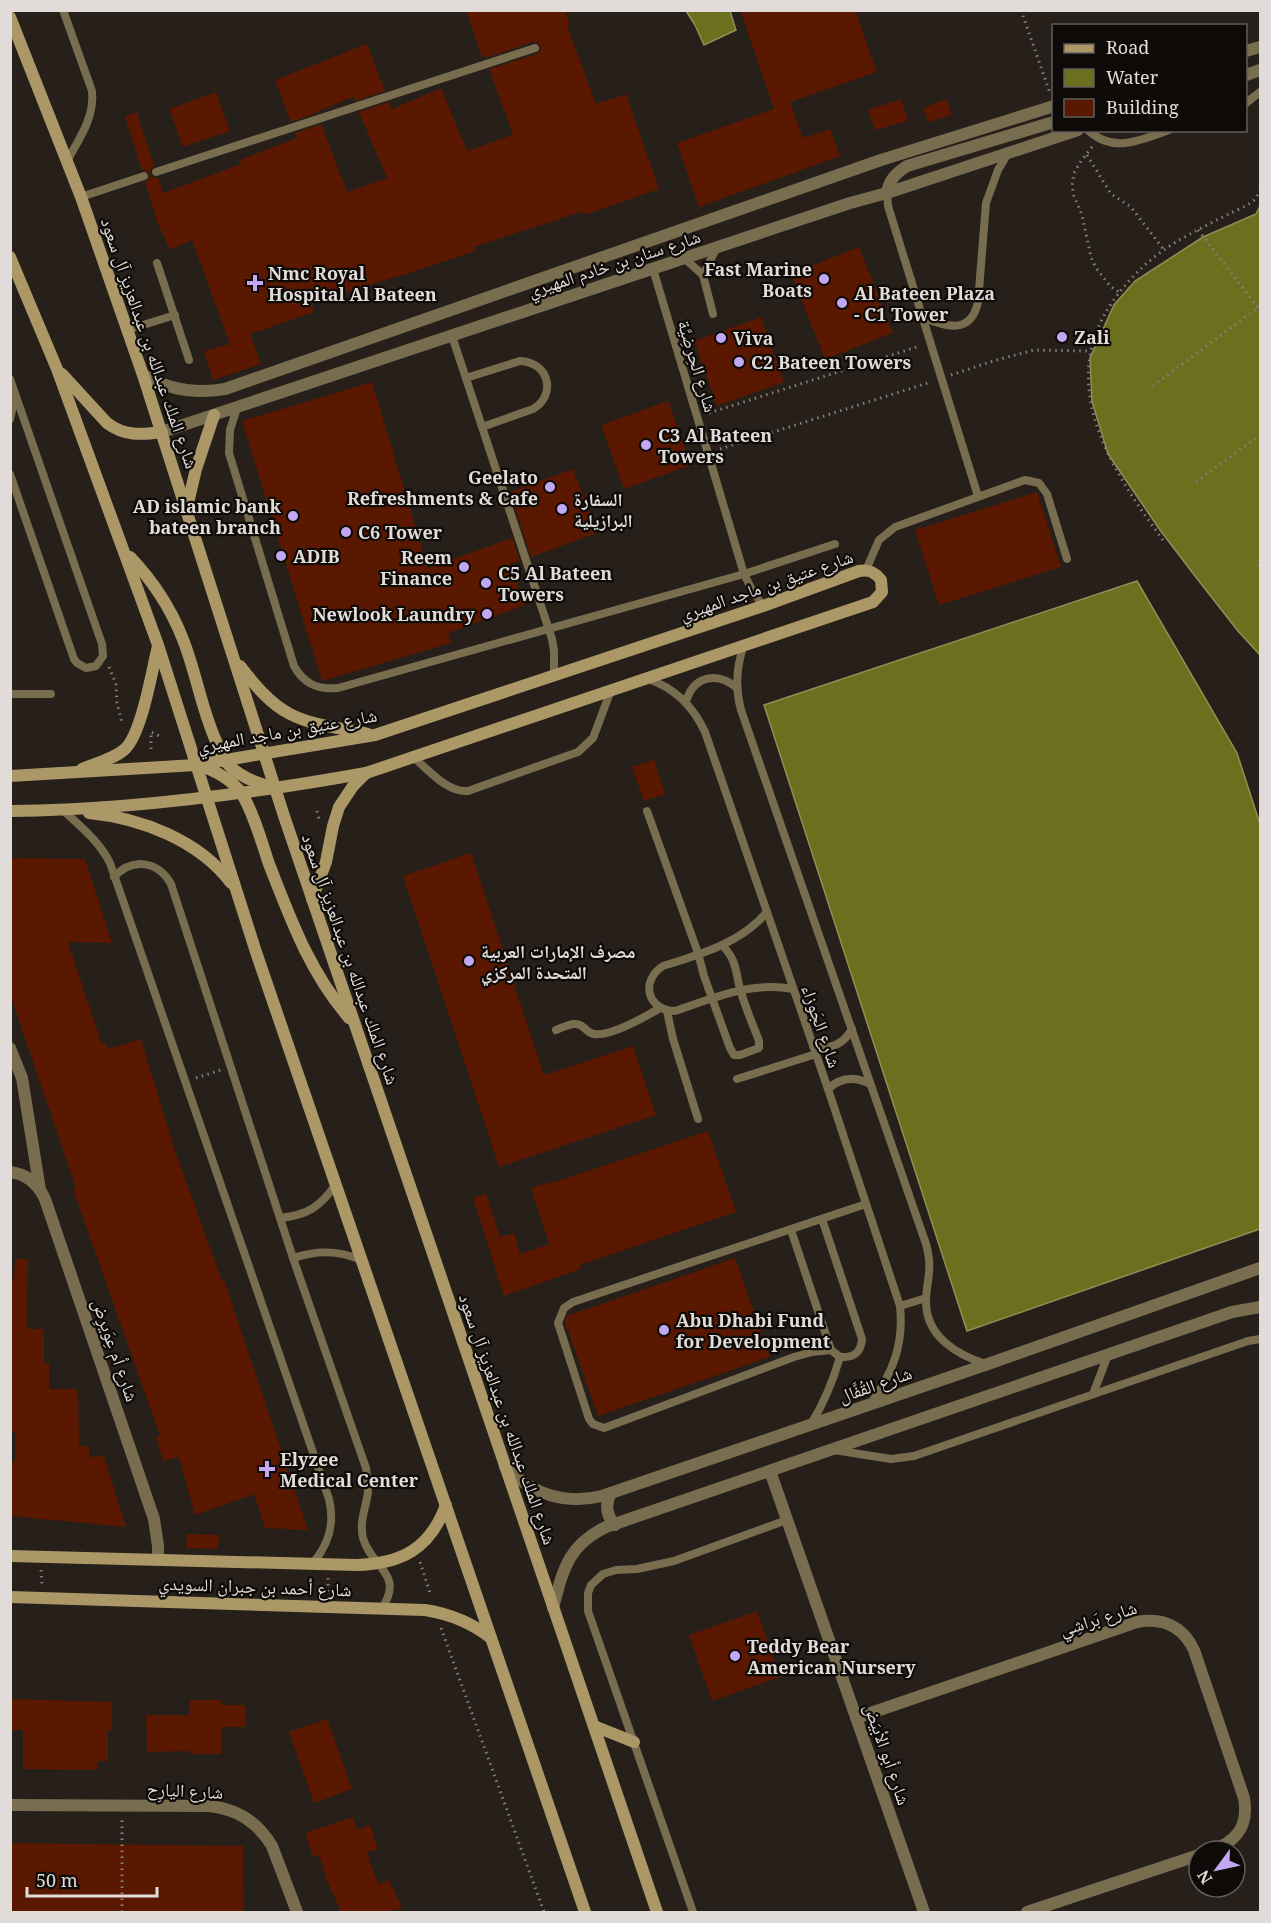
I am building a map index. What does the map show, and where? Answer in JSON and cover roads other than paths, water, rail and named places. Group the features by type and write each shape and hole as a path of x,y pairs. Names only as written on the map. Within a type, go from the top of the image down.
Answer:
{"main road":[{"name":"شارع الملك عبدالله بن عبدالعزيز آل سعود","path":"10,17 81,197 162,432 312,899 657,1912"},
{"path":"10,257 57,369 158,645 238,896 585,1912"},
{"path":"57,369 114,429 132,435 162,432"},
{"path":"187,509 196,469 214,415"},
{"path":"125,551 152,583 174,619 183,639 212,732 225,760 247,778 275,788"},
{"name":"شارع عتيق بن ماجد المهيري","path":"10,776 196,765 375,735 866,570 877,574 882,586 882,592 873,602 366,773 207,797 64,811 10,811"},
{"path":"68,774 108,759 129,745 142,712 158,645"},
{"path":"235,658 260,690 280,708 304,720 375,735"},
{"path":"196,765 221,775 241,793 254,821 298,938 323,984 354,1024"},
{"path":"312,899 326,862 339,807 366,773"},
{"path":"64,811 120,819 183,842 211,860 222,871 238,896"},
{"name":"شارع أحمد بن جبران السويدي","path":"10,1556 379,1564 416,1549 435,1530 446,1505"},
{"name":"شارع أحمد بن جبران السويدي","path":"10,1597 382,1608 435,1612 459,1619 491,1638"},
{"path":"594,1726 634,1742"}],"street":[{"name":"شارع سنان بن خادم المهيري","path":"142,375 179,390 208,392 225,389 1052,99"},
{"path":"887,193 888,186 896,174 907,166 1052,122"},
{"name":"شارع سنان بن خادم المهيري","path":"162,432 850,203 1072,132"},
{"name":"شارع أم عِوَيرِض","path":"10,1048 22,1078 40,1190 45,1198 154,1519 158,1539 158,1559"},
{"path":"10,1172 25,1176 40,1190"},
{"name":"شارع القُفَّال","path":"505,1467 525,1484 548,1495 574,1500 611,1493 1260,1268"},
{"path":"553,1608 563,1572 576,1548 590,1535 615,1524 1232,1312 1260,1307"},
{"name":"شارع أبو الأبيَض","path":"770,1471 924,1912"},
{"path":"611,1493 607,1509 608,1515 615,1524"},
{"name":"شارع بَراشِي","path":"856,1718 1137,1622 1157,1620 1183,1633 1194,1650 1246,1808 1242,1828 1232,1839"},
{"name":"شارع اليارِح","path":"10,1804 219,1807 240,1814 259,1827 272,1846 297,1912"},
{"path":"1027,1912 1187,1859"}],"lane":[{"path":"63,10 92,91 93,101 89,119 67,161"},
{"path":"156,172 535,48"},
{"path":"1247,102 1260,92"},
{"path":"1090,132 1099,139 1116,144 1126,144 1163,132"},
{"path":"922,317 950,327 964,323 974,315 978,302 986,203 998,170 1008,154"},
{"path":"81,197 144,176"},
{"path":"887,193 888,206 978,496"},
{"path":"703,275 717,248"},
{"path":"684,258 703,275 713,314"},
{"path":"157,263 189,360"},
{"name":"شارع الحِرضِيَّة","path":"653,269 744,574 763,606"},
{"path":"127,330 175,315"},
{"path":"452,336 549,628 554,651 554,675"},
{"path":"466,378 520,361 537,366 543,372 546,380 545,398 540,405 482,427"},
{"path":"10,379 102,644 103,656 101,662 96,666 86,668 76,663 10,474"},
{"path":"10,419 14,411 15,390"},
{"path":"237,408 230,430 229,453 294,666 304,680 320,688 338,688 744,574 835,544"},
{"path":"866,570 879,540 890,530 1025,480 1039,483 1047,494 1067,559"},
{"name":"شارع الجَوزاء","path":"744,645 738,666 737,688 741,710 930,1257 926,1298 928,1317 939,1337 957,1352 988,1364"},
{"name":"شارع الجَوزاء","path":"646,678 668,688 686,702 705,732 900,1306 902,1323 898,1353 886,1381 869,1405"},
{"path":"686,702 693,688 707,679 723,679 737,688"},
{"path":"413,757 450,788 461,792 468,791 578,752 593,738 611,690"},
{"path":"10,694 51,694"},
{"path":"64,811 94,838 104,850 110,863 329,1499 332,1522 330,1533 321,1554 313,1563"},
{"path":"647,811 730,1048 734,1055 740,1055 759,1048 759,1041 740,990 736,966 722,945"},
{"path":"114,877 128,866 136,864 153,866 167,876 171,884 293,1258 366,1468 368,1491 362,1531 368,1549 385,1570 390,1585 382,1608"},
{"path":"767,912 749,931 722,945 663,966 652,976 649,990 655,1003 664,1009 675,1011 740,990 768,986 794,989"},
{"path":"556,1030 574,1023 579,1024 591,1034 603,1034 664,1009"},
{"path":"664,1009 698,1119"},
{"path":"737,1079 814,1050 832,1047 844,1040 852,1029"},
{"path":"828,1089 848,1079 864,1080 870,1084"},
{"path":"280,1218 305,1214 319,1205 336,1184"},
{"path":"831,1350 794,1357 604,1428 593,1424 589,1419 569,1344 558,1323 561,1313 568,1305 866,1204"},
{"path":"791,1230 831,1350 840,1357 851,1357 860,1350 862,1339 822,1219"},
{"path":"293,1258 307,1253 327,1252 348,1255 361,1260"},
{"path":"900,1306 926,1298"},
{"path":"832,1450 891,1459 914,1456 1248,1341 1260,1339"},
{"path":"1093,1394 1108,1355"},
{"path":"811,1425 835,1376 840,1357"},
{"path":"693,1912 588,1611 588,1593 597,1578 609,1571 637,1569 674,1561 787,1520"}],"water":[{"path":"686,11 730,11 736,30 704,45"},
{"path":"1260,206 1260,655 1238,631 1160,530 1108,454 1092,401 1090,358 1114,305 1135,281 1203,237 1256,214"},
{"path":"1137,581 1237,753 1260,824 1260,1229 967,1331 764,705"}],"place":[{"name":"Fast Marine Boats","path":"824,279"},
{"name":"Nmc Royal Hospital Al Bateen","path":"255,283"},
{"name":"Al Bateen Plaza - C1 Tower","path":"842,303"},
{"name":"Zali","path":"1062,337"},
{"name":"Viva","path":"721,338"},
{"name":"C2 Bateen Towers","path":"739,362"},
{"name":"C3 Al Bateen Towers","path":"646,445"},
{"name":"Geelato Refreshments & Cafe","path":"550,487"},
{"name":"السفارة البرازيلية","path":"562,509"},
{"name":"AD islamic bank bateen branch","path":"293,516"},
{"name":"C6 Tower","path":"346,532"},
{"name":"ADIB","path":"281,556"},
{"name":"Reem Finance","path":"464,567"},
{"name":"C5 Al Bateen Towers","path":"486,583"},
{"name":"Newlook Laundry","path":"487,614"},
{"name":"مصرف الإمارات العربية المتحدة المركزي","path":"469,961"},
{"name":"Abu Dhabi Fund for Development","path":"664,1330"},
{"name":"Elyzee Medical Center","path":"267,1469"},
{"name":"Teddy Bear American Nursery","path":"735,1656"}]}
